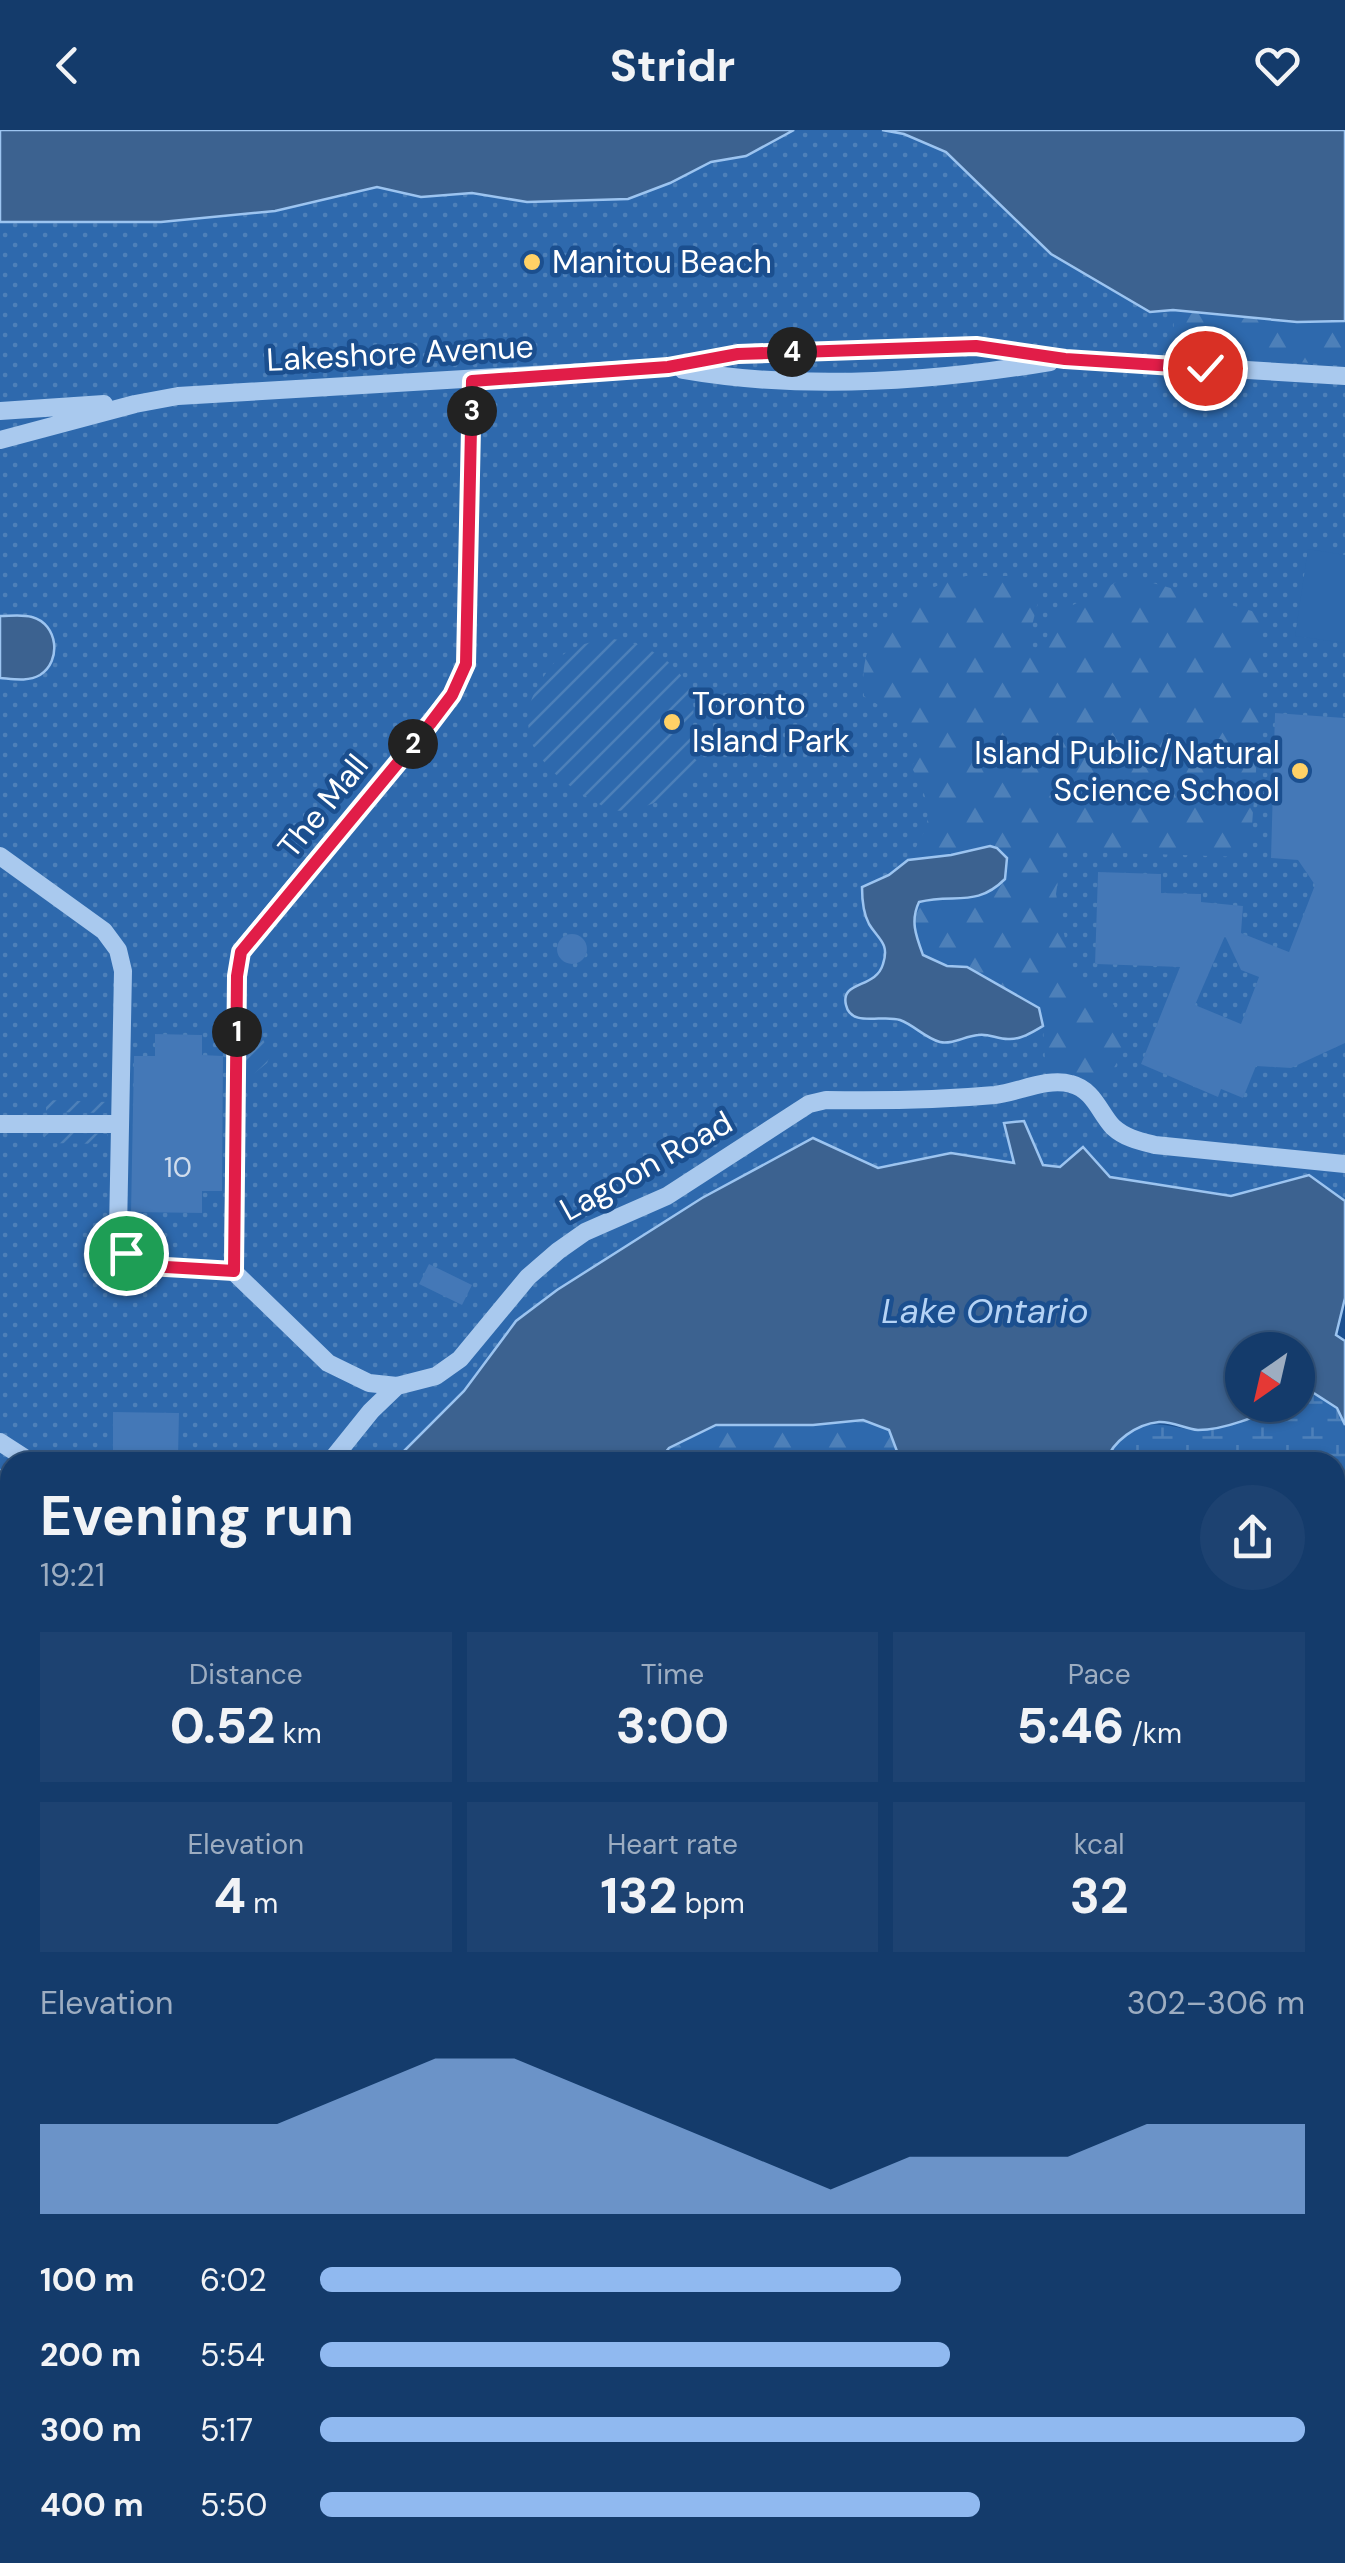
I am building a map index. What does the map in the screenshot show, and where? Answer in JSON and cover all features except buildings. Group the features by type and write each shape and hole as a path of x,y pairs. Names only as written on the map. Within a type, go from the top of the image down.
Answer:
{"lane":[{"name":"Lakeshore Avenue","path":"0,410 135,404 238,391 472,381 668,367 738,354 976,346 1065,359 1345,376"},
{"name":"Lakeshore Avenue","path":"668,367 738,379 862,380 972,374 1065,359"},
{"name":"The Mall","path":"234,1271 237,976 241,952 430,724 452,695 466,664 472,381"},
{"name":"Lakeshore Avenue","path":"0,440 135,404"},
{"path":"0,856 104,930 118,950 124,972 118,1231 126,1253 149,1266 234,1271 328,1363 369,1383 397,1386"},
{"name":"Lagoon Road","path":"338,1452 397,1386 432,1378 450,1368 528,1278 585,1232 667,1196 809,1104 826,1100 946,1099 1070,1083 1098,1102 1111,1125 1128,1138 1155,1145 1345,1164"},
{"path":"0,1124 120,1124"}],"green space":[{"name":"Toronto Island Park","path":"794,130 881,130 904,134 946,152 1150,312 1173,310 1297,322 1345,321 1345,1201 1309,1175 1231,1196 1109,1177 1083,1147 1060,1167 951,1153 878,1168 813,1138 702,1198 557,1290 516,1321 464,1391 403,1452 0,1452 0,222 161,222 275,211 377,187 421,197 472,193 527,202 628,199 711,162 746,156"},
{"path":"1173,310 1297,322 1345,321 1345,366 1175,352"},
{"path":"1308,549 1345,555 1345,643 1295,636"},
{"path":"966,576 1013,576 1038,602 1027,645 1043,651 1054,615 1128,576 1259,613 1261,703 1251,839 1241,857 1062,851 1056,894 1072,973 1114,1005 1125,1048 1098,1096 1046,1077 1038,1008 968,967 947,966 923,955 917,935 915,916 919,902 940,897 977,899 990,846 908,860 923,835 928,815 912,768 918,746 898,717 864,696 864,671 868,649 889,616 923,592"},
{"path":"613,639 650,650 680,673 693,704 689,754 707,769 663,799 624,811 606,808 575,790 547,766 530,737 528,720 539,684 559,658 580,645"},
{"path":"240,1035 262,1038 271,1053 267,1063 242,1083"},
{"path":"46,1100 108,1102 108,1113 46,1112"},
{"path":"45,1132 107,1134 107,1144 45,1143"},
{"path":"1315,1394 1337,1408 1345,1425 1345,1452 1111,1452 1125,1434 1148,1425 1211,1429 1236,1422 1315,1422"},
{"path":"863,1420 889,1430 897,1452 666,1452 716,1425 813,1425"}],"water":[{"path":"0,130 794,130 746,156 711,162 628,199 527,202 472,193 421,197 377,187 275,211 161,222 0,222"},
{"path":"882,130 1345,130 1345,321 1297,322 1173,310 1150,312 1051,254 946,152 904,134"},
{"path":"0,616 28,616 47,627 54,652 40,675 0,678"},
{"path":"990,846 1007,858 1005,879 975,897 919,902 914,922 918,941 923,955 947,966 967,967 1039,1008 1043,1026 1017,1038 982,1035 945,1043 900,1020 861,1018 849,1012 848,992 879,972 885,957 882,942 865,915 862,887 889,875 908,860"},
{"name":"Lake Ontario","path":"1024,1121 1043,1165 1060,1167 1083,1147 1110,1177 1231,1196 1309,1175 1345,1201 1345,1298 1336,1335 1345,1341 1345,1425 1337,1408 1315,1394 1315,1332 1225,1332 1225,1422 1241,1422 1208,1429 1151,1423 1126,1435 1111,1452 897,1452 889,1430 863,1420 813,1425 716,1425 666,1452 403,1452 464,1391 516,1321 557,1290 702,1198 813,1138 878,1168 951,1153 1014,1163 1004,1123"}],"place":[{"name":"Manitou Beach","path":"532,262"},
{"name":"Toronto Island Park","path":"672,722"},
{"name":"Island Public/Natural Science School","path":"1300,771"}],"route":[{"path":"126,1253 149,1266 234,1271 237,976 241,952 430,724 452,695 466,664 472,381 668,367 738,354 976,346 1065,359 1205,368"}]}
